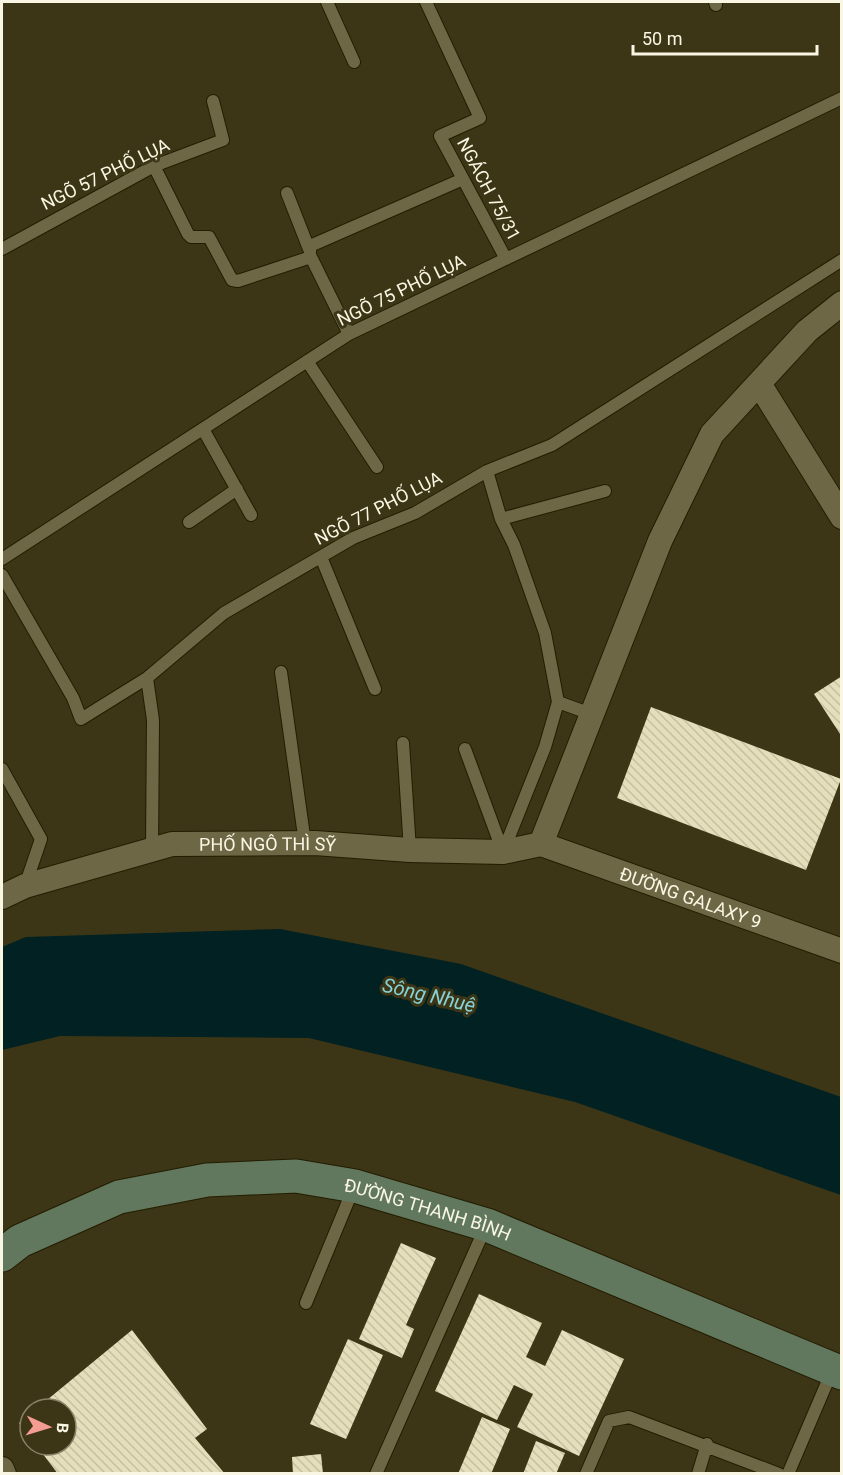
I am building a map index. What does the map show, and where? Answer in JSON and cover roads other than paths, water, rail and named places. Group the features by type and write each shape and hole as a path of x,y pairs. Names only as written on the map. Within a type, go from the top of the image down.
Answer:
{"street":[{"path":"541,844 660,541 712,434 760,385 807,331 842,303"},
{"path":"760,385 842,517"},
{"name":"PHỐ NGÔ THÌ SỸ","path":"2,897 26,886 172,844 305,843 410,850 503,852 541,844"},
{"name":"ĐƯỜNG GALAXY 9","path":"541,844 842,951"},
{"name":"ĐƯỜNG THANH BÌNH","path":"2,1255 20,1241 119,1197 207,1180 296,1176 355,1186 487,1225 837,1371"},
{"path":"2,1469 4,1473"}],"lane":[{"path":"328,2 354,62"},
{"name":"NGÁCH 75/31","path":"426,2 480,118 440,136 506,259"},
{"name":"NGÕ 75 PHỐ LỤA","path":"2,559 349,334 842,98"},
{"name":"NGÕ 57 PHỐ LỤA","path":"2,249 154,166 223,140 213,101"},
{"path":"154,166 188,234 210,238 232,280 260,274 310,253 315,242 463,179"},
{"path":"287,193 310,253 349,334"},
{"name":"NGÕ 77 PHỐ LỤA","path":"2,575 73,698 81,719 147,678 224,614 353,538 415,513 487,471 552,445 842,260"},
{"path":"307,361 377,467"},
{"path":"203,429 251,515"},
{"path":"487,471 501,519 514,545 545,633 558,702 545,747 503,852"},
{"path":"189,522 237,489"},
{"path":"501,519 605,490"},
{"path":"321,557 375,689"},
{"path":"281,672 305,843"},
{"path":"147,678 153,720 152,849"},
{"path":"558,702 591,714"},
{"path":"403,743 410,850"},
{"path":"465,749 503,852"},
{"path":"2,769 41,839 26,886"},
{"path":"306,1303 355,1186"},
{"path":"376,1473 487,1225"},
{"path":"788,1473 837,1371"},
{"path":"585,1473 609,1421 629,1417 707,1444 779,1473"},
{"path":"698,1473 707,1444"}],"water":[{"name":"Sông Nhuệ","path":"280,929 461,964 841,1097 841,1195 575,1102 309,1038 60,1036 2,1050 2,947 26,937"}]}
